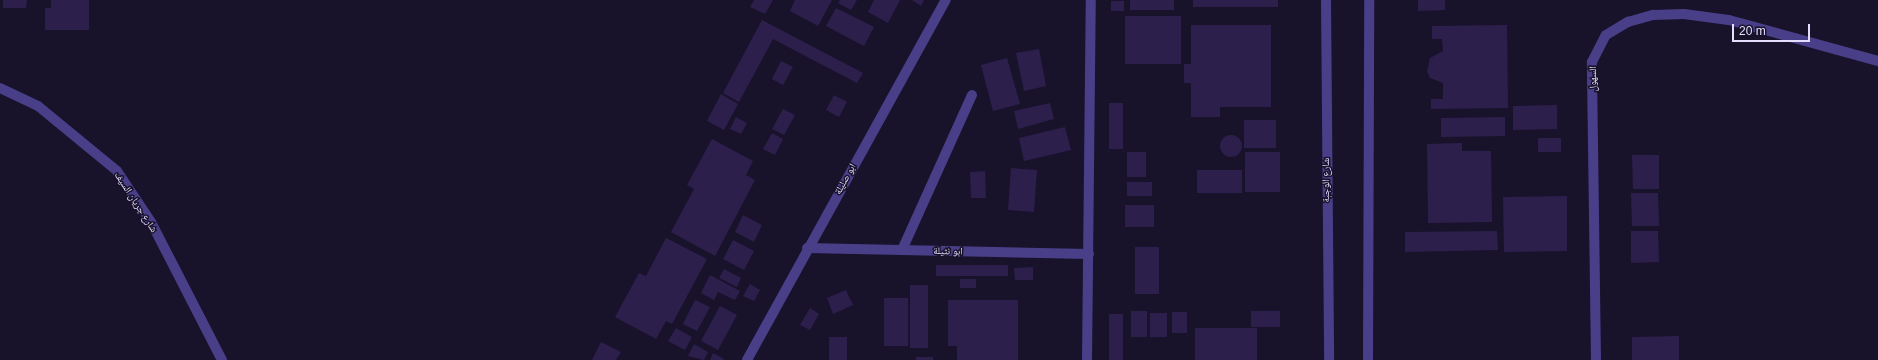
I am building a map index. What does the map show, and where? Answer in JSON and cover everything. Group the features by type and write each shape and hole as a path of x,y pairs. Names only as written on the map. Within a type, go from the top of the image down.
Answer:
{"street":[{"name":"ابو صليلة","path":"747,360 807,248 946,0"},
{"path":"1087,360 1091,0"},
{"name":"شارع الوجبة","path":"1326,0 1328,360"},
{"path":"1368,360 1369,0"},
{"name":"السهول","path":"1596,360 1592,62 1606,35 1628,22 1653,15 1684,14 1729,20 1878,61"},
{"name":"شارع جريان السيف","path":"0,88 38,106 117,171 151,222 222,360"},
{"path":"902,250 972,95"},
{"name":"ابو نثيلة","path":"807,248 1089,254"}],"building":[{"path":"3,0 27,0 26,8 3,8"},
{"path":"51,0 89,0 89,30 45,30 45,8 51,8"},
{"path":"754,0 773,0 765,14 750,7"},
{"path":"795,0 832,0 818,26 790,11"},
{"path":"840,0 857,0 851,10 838,3"},
{"path":"874,0 900,0 888,23 868,12"},
{"path":"912,0 924,0 921,6"},
{"path":"1130,0 1174,0 1174,10 1130,10"},
{"path":"1193,0 1278,0 1278,7 1193,7"},
{"path":"1418,0 1445,0 1445,10 1418,11"},
{"path":"1111,1 1124,1 1124,11 1111,11"},
{"path":"836,8 874,27 864,46 826,26"},
{"path":"1125,16 1181,16 1181,64 1125,64"},
{"path":"762,20 863,73 857,83 773,39 739,102 723,93"},
{"path":"1191,25 1271,25 1271,107 1220,107 1220,117 1191,117 1191,83 1184,83 1184,64 1191,64"},
{"path":"1507,25 1508,108 1431,109 1431,99 1443,99 1443,83 1430,78 1427,71 1430,58 1443,51 1442,39 1432,39 1432,26"},
{"path":"1039,49 1046,86 1024,91 1016,53"},
{"path":"1007,58 1020,104 993,111 981,65"},
{"path":"781,61 793,67 783,85 772,79"},
{"path":"721,94 738,104 724,130 707,121"},
{"path":"834,95 847,102 839,117 826,110"},
{"path":"1050,103 1054,119 1018,129 1014,111"},
{"path":"1109,103 1123,103 1123,149 1109,149"},
{"path":"1557,105 1557,129 1513,130 1513,106"},
{"path":"783,109 795,115 784,135 772,129"},
{"path":"736,117 747,123 741,134 730,129"},
{"path":"1505,117 1505,136 1441,137 1441,118"},
{"path":"1244,120 1276,120 1276,148 1244,148"},
{"path":"1065,127 1071,150 1024,161 1019,138"},
{"path":"772,133 783,139 775,155 763,149"},
{"path":"1231,135 1239,138 1242,146 1239,154 1231,157 1223,154 1220,146 1223,138"},
{"path":"1538,138 1561,138 1561,152 1538,152"},
{"path":"712,139 753,161 746,175 755,180 715,256 671,232 694,189 687,185"},
{"path":"1462,143 1462,151 1491,151 1492,222 1428,223 1427,144"},
{"path":"1127,152 1146,152 1146,177 1127,177"},
{"path":"1245,152 1280,152 1280,192 1245,192"},
{"path":"1632,155 1659,155 1659,189 1633,189"},
{"path":"1011,168 1037,170 1034,212 1008,210"},
{"path":"1197,170 1242,170 1242,193 1197,193"},
{"path":"985,171 986,198 971,198 970,172"},
{"path":"1127,182 1152,182 1152,196 1127,196"},
{"path":"1631,193 1658,193 1659,226 1632,226"},
{"path":"1567,196 1567,251 1504,252 1503,197"},
{"path":"1125,205 1154,205 1154,227 1125,227"},
{"path":"743,215 762,225 754,242 735,232"},
{"path":"1497,231 1498,250 1405,252 1405,232"},
{"path":"1631,231 1658,231 1659,262 1631,263"},
{"path":"666,238 707,259 672,324 666,321 656,339 615,317 639,273 646,276"},
{"path":"733,240 754,251 744,270 723,259"},
{"path":"1135,247 1159,247 1159,294 1135,294"},
{"path":"936,265 1008,265 1008,276 936,276"},
{"path":"1033,267 1033,280 1015,280 1014,268"},
{"path":"724,269 741,278 737,287 719,278"},
{"path":"710,275 740,291 735,300 718,292 714,300 701,293"},
{"path":"960,279 976,279 976,288 960,288"},
{"path":"750,284 760,290 754,301 743,296"},
{"path":"910,285 928,285 928,348 910,348"},
{"path":"846,290 853,305 833,314 827,298"},
{"path":"884,298 908,298 908,346 884,346"},
{"path":"695,300 710,307 697,331 683,324"},
{"path":"948,300 1018,300 1018,360 957,360 957,346 948,346"},
{"path":"720,306 737,315 718,350 701,341"},
{"path":"810,308 819,314 810,330 800,325"},
{"path":"1131,311 1147,311 1147,337 1131,337"},
{"path":"1251,311 1280,311 1280,327 1251,327"},
{"path":"1172,312 1187,312 1187,333 1172,333"},
{"path":"1150,313 1167,313 1167,337 1150,337"},
{"path":"1109,314 1123,314 1123,360 1109,360"},
{"path":"676,328 692,337 685,350 668,341"},
{"path":"1195,328 1257,328 1257,360 1195,360"},
{"path":"1679,336 1679,360 1632,360 1632,337"},
{"path":"829,337 847,337 847,360 829,360"},
{"path":"601,342 621,352 616,360 592,360"},
{"path":"694,344 708,352 704,360 688,356"},
{"path":"713,353 724,359 710,360"},
{"path":"916,357 933,357 933,360 916,360"}]}
